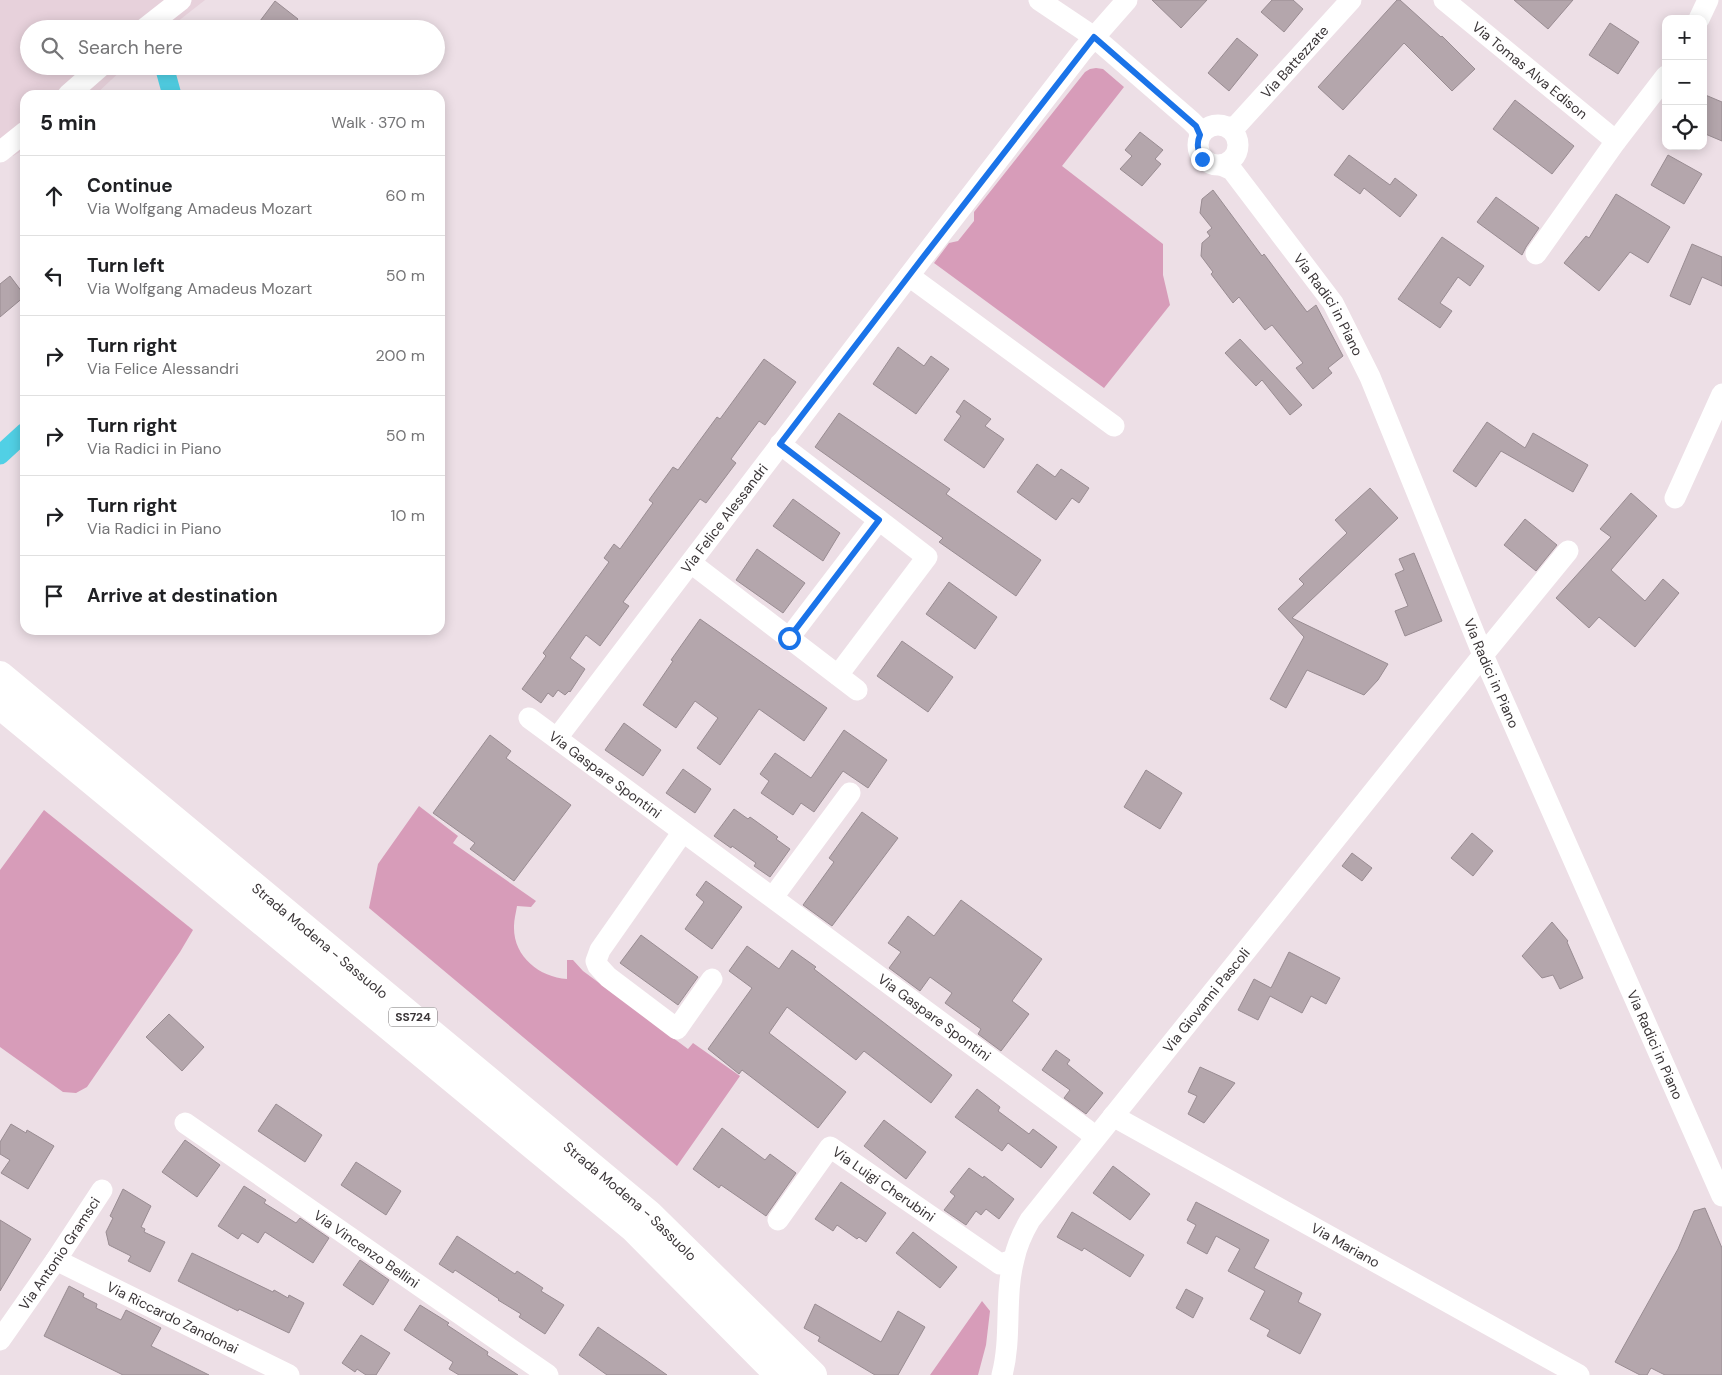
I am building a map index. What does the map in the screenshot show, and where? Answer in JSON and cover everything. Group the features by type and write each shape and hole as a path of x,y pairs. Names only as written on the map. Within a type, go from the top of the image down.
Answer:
{"highway":[{"name":"Strada Modena - Sassuolo","path":"0,674 649,1214 813,1375"},
{"name":"Strada Modena - Sassuolo","path":"0,704 633,1228 779,1375"}],"street":[{"path":"155,20 181,0"},
{"path":"1039,0 1094,37 1201,129 1217,124 1234,129 1238,140 1238,148 1228,165"},
{"name":"Via Felice Alessandri","path":"557,738 909,276 1094,37 1126,0"},
{"name":"Via Battezzate","path":"1234,129 1351,0"},
{"name":"Via Tomas Alva Edison","path":"1444,0 1616,141"},
{"path":"1701,15 1708,0"},
{"path":"74,90 91,75"},
{"path":"1536,254 1616,141 1662,81"},
{"name":"Via Radici in Piano","path":"1201,129 1197,144 1202,159 1210,164 1228,165 1333,303 1370,377 1482,655 1722,1196"},
{"path":"0,152 20,136"},
{"path":"909,276 1114,426"},
{"path":"1675,498 1721,400"},
{"path":"780,444 927,557 838,675"},
{"path":"789,638 879,520"},
{"name":"Via Giovanni Pascoli","path":"1002,1375 1007,1357 1010,1282 1013,1260 1022,1234 1030,1220 1482,655 1568,551"},
{"path":"691,563 857,690"},
{"name":"Via Gaspare Spontini","path":"529,718 682,833 773,897 1079,1124 1095,1138"},
{"path":"773,897 850,793"},
{"path":"682,833 600,950 596,961 608,977 677,1029 712,979"},
{"name":"Via Mariano","path":"1113,1116 1579,1375"},
{"name":"Via Vincenzo Bellini","path":"185,1123 542,1373"},
{"name":"Via Luigi Cherubini","path":"778,1220 830,1148 1000,1264 1013,1260"},
{"name":"Via Antonio Gramsci","path":"0,1340 102,1190"},
{"name":"Via Riccardo Zandonai","path":"56,1260 290,1375"}],"shaded area":[{"path":"0,0 205,0 179,20 20,20 20,75 116,75 100,90 20,90 20,152 13,156 0,143"},
{"path":"1096,68 1103,69 1124,87 1062,166 1163,244 1163,275 1170,305 1104,388 934,263 949,243 958,241 974,221 974,212 1085,72"},
{"path":"419,806 458,836 453,843 536,901 531,907 517,906 514,921 518,947 530,963 547,974 567,979 567,960 573,960 583,971 688,1049 693,1043 740,1076 677,1166 369,908 378,864"},
{"path":"44,810 193,930 180,952 87,1087 76,1093 63,1092 0,1047 0,870"},
{"path":"982,1301 990,1311 986,1345 978,1375 930,1375"}],"building":[{"path":"1152,0 1207,0 1181,28"},
{"path":"1272,0 1293,0 1303,9 1284,32 1261,12"},
{"path":"1397,0 1400,0 1442,36 1475,69 1452,91 1404,43 1343,110 1318,87"},
{"path":"1514,0 1573,0 1548,29"},
{"path":"275,1 298,19 297,20 261,20"},
{"path":"1610,23 1639,42 1618,74 1589,55"},
{"path":"1237,38 1258,55 1229,91 1208,73"},
{"path":"1707,96 1722,102 1722,141 1707,135"},
{"path":"1515,100 1574,146 1552,174 1493,129"},
{"path":"1140,132 1163,150 1155,159 1161,164 1142,186 1120,169 1132,156 1125,150"},
{"path":"1349,155 1390,185 1395,178 1417,195 1400,217 1364,188 1360,194 1334,175"},
{"path":"1668,155 1702,174 1684,204 1651,185"},
{"path":"1213,190 1307,312 1316,305 1343,356 1328,368 1332,373 1313,389 1296,368 1303,363 1272,325 1265,330 1239,297 1233,303 1211,274 1213,272 1201,256 1202,243 1210,236 1207,232 1212,228 1200,213 1202,199"},
{"path":"1616,194 1670,227 1648,263 1630,252 1599,291 1564,263 1586,236 1589,238"},
{"path":"1496,197 1539,228 1522,255 1477,222"},
{"path":"1442,237 1484,266 1470,286 1458,277 1440,303 1452,311 1440,328 1398,299"},
{"path":"1692,244 1722,257 1722,286 1702,277 1690,305 1670,296"},
{"path":"10,276 20,289 20,300 0,317 0,284"},
{"path":"1240,339 1302,405 1290,415 1262,380 1256,386 1225,353"},
{"path":"898,347 924,366 931,356 949,369 916,414 873,384"},
{"path":"764,359 796,382 765,425 759,421 731,459 736,463 706,503 700,499 623,602 629,606 600,646 586,635 570,658 585,669 570,692 565,695 558,690 553,697 548,693 541,703 522,689 546,656 543,653 609,562 604,558 614,544 620,549 653,503 649,500 673,467 678,470 717,417 720,419"},
{"path":"964,400 991,419 985,426 1004,439 984,468 944,440 961,416 956,412"},
{"path":"839,413 950,489 946,494 1041,560 1016,596 939,542 943,538 815,447"},
{"path":"1487,422 1525,448 1533,433 1588,465 1573,492 1501,451 1476,487 1453,471"},
{"path":"1037,464 1055,477 1061,469 1089,488 1079,503 1072,498 1056,520 1017,492"},
{"path":"1370,488 1398,518 1292,618 1388,664 1378,680 1364,695 1307,670 1286,708 1270,699 1304,637 1278,609 1304,584 1299,579 1347,533 1335,520"},
{"path":"1631,493 1657,516 1611,570 1645,601 1663,579 1679,593 1635,647 1599,617 1589,628 1556,598 1611,537 1600,529"},
{"path":"793,499 840,533 823,561 773,526"},
{"path":"1525,519 1557,545 1536,571 1504,545"},
{"path":"757,549 805,583 783,613 736,580"},
{"path":"1414,553 1442,621 1405,636 1395,611 1408,606 1395,574 1404,570 1399,559"},
{"path":"949,582 997,617 975,649 926,614"},
{"path":"700,619 827,708 804,741 759,709 720,765 697,748 718,718 695,701 676,728 643,705 673,661 671,660"},
{"path":"902,641 953,677 928,712 877,676"},
{"path":"624,723 661,750 643,776 605,750"},
{"path":"844,730 887,760 868,788 843,771 814,812 801,803 793,815 761,793 769,781 760,774 775,753 811,778"},
{"path":"490,735 511,751 506,758 571,805 514,881 470,849 475,843 433,813"},
{"path":"683,769 711,789 695,813 666,793"},
{"path":"1146,770 1182,793 1160,829 1124,807"},
{"path":"734,809 748,819 750,817 778,837 776,839 790,849 770,877 754,866 756,863 714,836"},
{"path":"862,812 898,838 832,926 803,905 834,862 829,858"},
{"path":"1472,833 1493,851 1473,876 1451,858"},
{"path":"1352,853 1372,868 1362,881 1342,866"},
{"path":"706,881 742,907 712,949 685,929 704,902 696,895"},
{"path":"961,900 1042,959 1012,1001 1029,1014 1001,1051 978,1034 981,1029 945,1003 952,993 930,977 920,991 889,968 901,952 888,943 908,916 934,936"},
{"path":"1552,922 1568,941 1583,978 1560,989 1553,975 1542,978 1522,956"},
{"path":"641,935 698,977 678,1005 620,963"},
{"path":"747,946 779,969 792,950 952,1075 931,1103 864,1051 856,1060 787,1007 769,1033 846,1092 818,1128 742,1070 739,1074 708,1049 752,988 729,971"},
{"path":"1289,952 1340,978 1326,1004 1311,996 1302,1013 1270,996 1258,1020 1238,1010 1254,979 1271,988"},
{"path":"169,1014 204,1047 182,1071 146,1037"},
{"path":"1056,1050 1070,1060 1067,1064 1103,1093 1086,1114 1064,1098 1070,1090 1042,1070"},
{"path":"1200,1067 1235,1083 1204,1123 1188,1114 1197,1096 1188,1092"},
{"path":"977,1089 1000,1107 998,1111 1029,1134 1033,1129 1057,1147 1041,1168 1008,1143 1002,1151 955,1117"},
{"path":"276,1104 322,1135 305,1162 258,1131"},
{"path":"884,1120 926,1152 906,1179 864,1146"},
{"path":"11,1124 26,1133 27,1130 54,1146 28,1189 1,1173 10,1160 0,1154 0,1142"},
{"path":"722,1128 765,1160 770,1154 796,1173 766,1216 721,1185 719,1188 693,1169"},
{"path":"185,1140 220,1165 197,1197 162,1172"},
{"path":"356,1162 401,1191 386,1215 341,1185"},
{"path":"1113,1166 1150,1194 1130,1220 1093,1193"},
{"path":"969,1168 983,1178 984,1176 1014,1199 999,1219 986,1209 981,1215 976,1211 966,1225 944,1210 955,1196 950,1192"},
{"path":"841,1182 886,1213 866,1242 859,1237 857,1239 837,1225 833,1231 815,1219"},
{"path":"244,1186 266,1200 264,1203 296,1223 300,1218 329,1238 313,1263 265,1232 258,1243 242,1233 238,1239 218,1226"},
{"path":"123,1189 151,1206 141,1227 145,1229 144,1232 165,1242 150,1272 128,1261 131,1256 109,1245 106,1232 113,1218 110,1216"},
{"path":"1196,1202 1269,1240 1254,1268 1302,1293 1298,1302 1321,1314 1300,1354 1267,1336 1270,1330 1250,1319 1265,1291 1228,1271 1240,1249 1216,1236 1207,1254 1187,1243 1196,1225 1187,1220"},
{"path":"1705,1208 1722,1248 1722,1375 1665,1375 1651,1368 1647,1375 1640,1375 1615,1362 1678,1249 1694,1211"},
{"path":"1072,1212 1144,1255 1130,1277 1084,1248 1082,1251 1057,1237"},
{"path":"0,1220 31,1239 0,1291"},
{"path":"913,1232 957,1267 940,1288 896,1253"},
{"path":"457,1236 515,1274 517,1271 543,1288 541,1291 564,1305 545,1334 519,1317 521,1314 499,1299 455,1270 453,1273 439,1264"},
{"path":"192,1253 273,1292 274,1290 288,1298 289,1295 304,1303 289,1333 239,1309 238,1311 178,1281"},
{"path":"360,1260 389,1280 373,1305 343,1285"},
{"path":"69,1286 84,1294 83,1297 97,1304 96,1308 121,1320 126,1310 161,1328 151,1346 209,1375 123,1375 44,1336"},
{"path":"1186,1289 1203,1298 1193,1318 1176,1308"},
{"path":"815,1304 881,1342 898,1311 925,1327 898,1375 875,1375 818,1341 820,1337 804,1328"},
{"path":"420,1305 449,1323 447,1325 488,1352 487,1355 518,1375 459,1375 449,1369 453,1362 404,1330"},
{"path":"598,1327 667,1375 607,1375 579,1355"},
{"path":"361,1335 390,1353 376,1375 366,1375 357,1369 355,1372 342,1363"}],"waterway":[{"path":"166,75 171,90"},
{"path":"0,455 20,437"}],"route":[{"path":"789,638 879,520 780,444 1094,37 1196,126 1200,135 1197,144 1202,159"}]}
